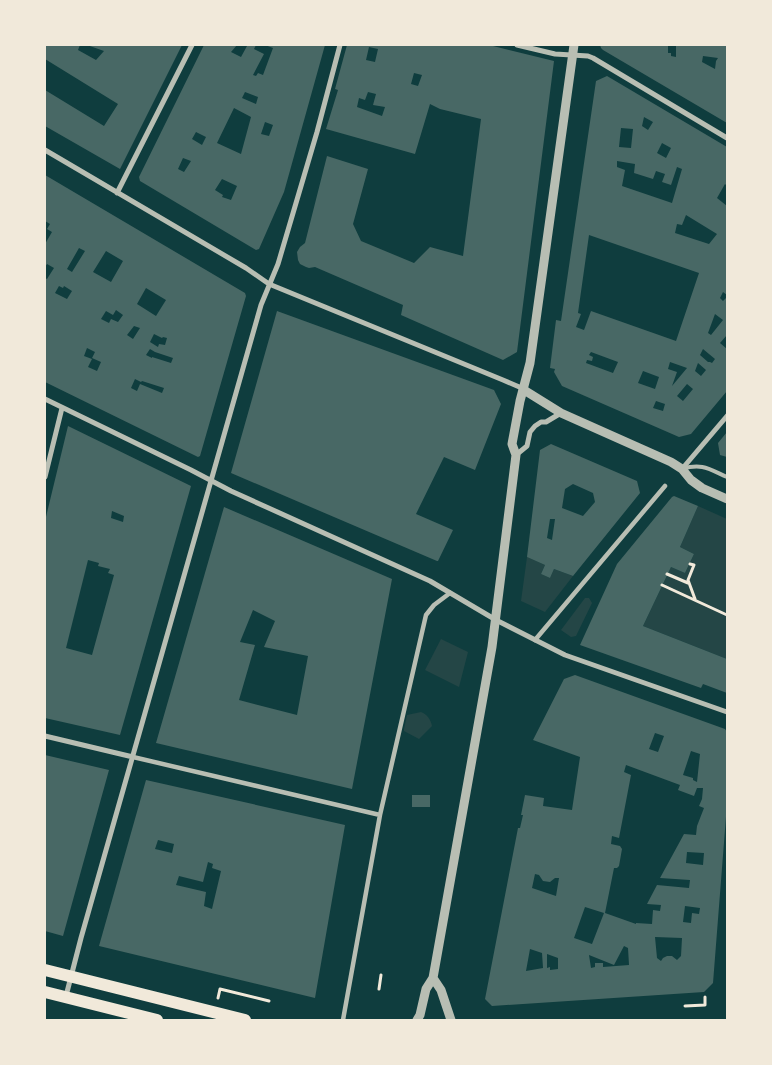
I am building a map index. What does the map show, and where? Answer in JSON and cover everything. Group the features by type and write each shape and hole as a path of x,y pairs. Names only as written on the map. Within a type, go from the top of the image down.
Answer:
{"main road":[{"path":"45,970 245,1020"},
{"path":"45,992 157,1020"}],"street":[{"path":"117,193 192,45"},
{"path":"66,997 81,938 261,305 278,264 317,132 340,45"},
{"path":"518,45 555,54 593,58 727,138"},
{"path":"417,1020 426,989 433,978 492,648 516,455 512,444 520,401 530,363 574,45"},
{"path":"45,150 246,268 269,284 503,380 524,390 561,413 671,462 682,469 691,480 702,488 727,499"},
{"path":"45,399 231,491 430,581 496,620 574,659 727,712"},
{"path":"45,477 62,408"},
{"path":"516,455 527,446 530,432 535,426 561,413"},
{"path":"682,469 727,416"},
{"path":"534,640 665,486"},
{"path":"343,1020 380,815 426,615 434,605 450,593"},
{"path":"45,736 380,815"},
{"path":"433,978 441,990 451,1020"}],"lane":[{"path":"682,469 702,466 727,477"}],"path":[{"path":"690,564 694,565 688,580 695,600"},
{"path":"667,574 689,583"},
{"path":"662,585 727,615"},
{"path":"379,989 381,974"},
{"path":"220,989 269,1001"},
{"path":"685,1006 705,1005 705,997"}],"shaded area":[{"path":"698,506 727,519 727,659 643,626 671,567 685,573 694,554 680,547"},
{"path":"527,557 545,565 541,574 550,578 554,569 573,576 545,612 521,601"},
{"path":"585,598 589,598 592,603 576,636 571,637 561,630"},
{"path":"441,639 468,652 459,687 425,670"},
{"path":"421,712 425,714 432,726 419,739 404,731 404,729 407,715"}],"building":[{"path":"45,45 80,45 78,50 96,60 104,51 87,45 182,45 120,169 45,126 45,90 104,126 118,104 45,59"},
{"path":"204,45 237,45 231,52 241,57 247,46 243,45 256,45 254,49 264,54 253,75 256,76 258,73 263,75 273,48 265,45 325,45 284,192 259,249 256,250 140,181 139,177","holes":["245,92 258,97 256,104 242,98","234,108 251,117 241,154 217,143","265,122 273,125 269,136 261,134","196,132 206,137 202,145 192,139","183,158 191,161 184,172 178,169","222,179 237,186 231,200 222,197 223,195 215,190"]},
{"path":"347,45 489,45 554,61 517,352 503,360 401,315 403,305 315,267 309,268 300,264 297,252 305,243 327,156 368,169 353,224 361,241 414,263 430,247 463,256 481,119 440,109 430,104 415,154 326,129 338,90 335,89","holes":["369,47 378,49 375,62 366,60","414,73 422,75 418,86 411,84","368,92 376,94 373,105 385,107 382,116 357,107 359,98 365,100"]},
{"path":"600,45 668,45 668,53 676,57 676,45 727,45 727,123 603,50","holes":["703,56 718,58 715,69 702,62"]},
{"path":"607,76 727,147 727,186 725,184 717,198 727,206 727,295 723,292 720,298 723,301 727,297 727,335 720,343 727,349 727,391 691,434 679,437 562,386 554,372 555,369 550,368 556,320 561,321 596,81","holes":["644,117 653,122 648,130 642,126","621,128 633,129 631,148 619,147","662,143 671,148 666,158 657,153","617,161 635,164 634,173 653,179 656,171 665,174 662,182 671,185 677,167 682,169 672,203 622,186 625,170 617,167","686,215 717,234 709,244 675,233 677,224 682,225","589,235 699,273 676,341 591,311 584,330 576,327 581,314 578,313","715,314 723,320 711,335 708,333","703,349 715,359 712,363 700,355","591,352 618,362 613,373 586,363 587,360 592,361 593,357 589,355","670,362 687,368 672,386 677,372 668,369","698,363 706,370 701,376 695,371","643,371 659,377 655,389 638,383","687,384 693,389 683,401 677,396","656,401 665,404 663,411 653,408"]},
{"path":"45,175 245,293 246,296 200,456 198,457 45,382 45,278 47,279 54,268 47,264 45,267 45,244 52,232 47,229 50,224 45,221","holes":["79,248 85,251 72,272 67,269","106,251 123,261 111,282 93,272","59,286 63,288 64,286 72,291 67,299 55,293","146,288 166,300 156,316 137,304","116,310 123,315 118,322 111,319 109,323 101,319 106,311 113,315","134,326 140,328 133,339 127,335","154,334 167,338 165,345 159,344 158,347 150,342","87,348 95,352 92,358 101,362 97,371 88,367 92,359 84,356","150,349 173,358 171,363 146,355","135,379 164,388 162,393 140,384 137,391 131,388"]},
{"path":"277,311 494,390 501,404 475,470 444,457 416,514 453,530 438,561 231,473"},
{"path":"68,426 191,486 120,735 45,718 45,521","holes":["112,511 124,516 123,522 111,518","88,560 99,563 98,566 110,569 108,573 114,575 92,655 66,648"]},
{"path":"727,432 727,457 720,455 718,443"},
{"path":"551,444 637,481 640,493 573,576 554,569 550,578 541,574 545,565 527,557 540,450","holes":["573,484 593,493 595,502 583,516 562,508 565,489","550,519 555,519 552,540 547,538"]},
{"path":"674,496 698,506 680,547 694,554 685,573 671,567 643,626 727,659 727,693 703,684 701,688 580,645 617,564"},
{"path":"224,507 392,579 352,789 156,743","holes":["253,610 275,621 264,647 308,656 297,715 239,700 255,645 240,642"]},
{"path":"575,675 725,729 727,732 727,804 713,983 704,992 492,1006 485,999 518,828 520,828 523,815 521,815 525,795 544,798 543,806 572,810 580,757 533,740 564,679","holes":["655,733 664,736 658,752 649,749","691,751 700,754 697,782 693,778 683,775","626,765 680,785 678,790 694,796 697,788 703,788 699,806 704,808 697,826 696,835 684,834 660,878 690,880 689,888 657,885 647,904 661,905 660,911 653,910 652,924 636,924 605,913 614,868 619,866 622,849 620,846 611,844 612,836 619,838 631,775 624,772","687,852 704,853 703,865 686,863","535,874 539,875 543,881 550,882 555,878 559,878 556,896 532,888","685,906 700,908 699,914 692,913 691,923 683,922","585,907 604,913 592,944 574,938","655,937 682,938 681,956 677,960 672,956 663,958 661,961 657,958","624,946 628,948 629,965 603,967 603,963 595,963 595,967 591,968 589,955 614,965","530,949 542,953 543,968 526,971","547,954 558,958 558,969 550,970 550,967 547,968"]},
{"path":"45,755 109,770 63,936 45,931"},
{"path":"146,780 345,825 315,998 99,946","holes":["158,840 174,844 172,853 155,849","208,862 213,864 212,868 221,871 212,909 204,906 206,892 176,885 179,876 203,882"]},
{"path":"412,795 430,795 430,807 412,807"}]}
